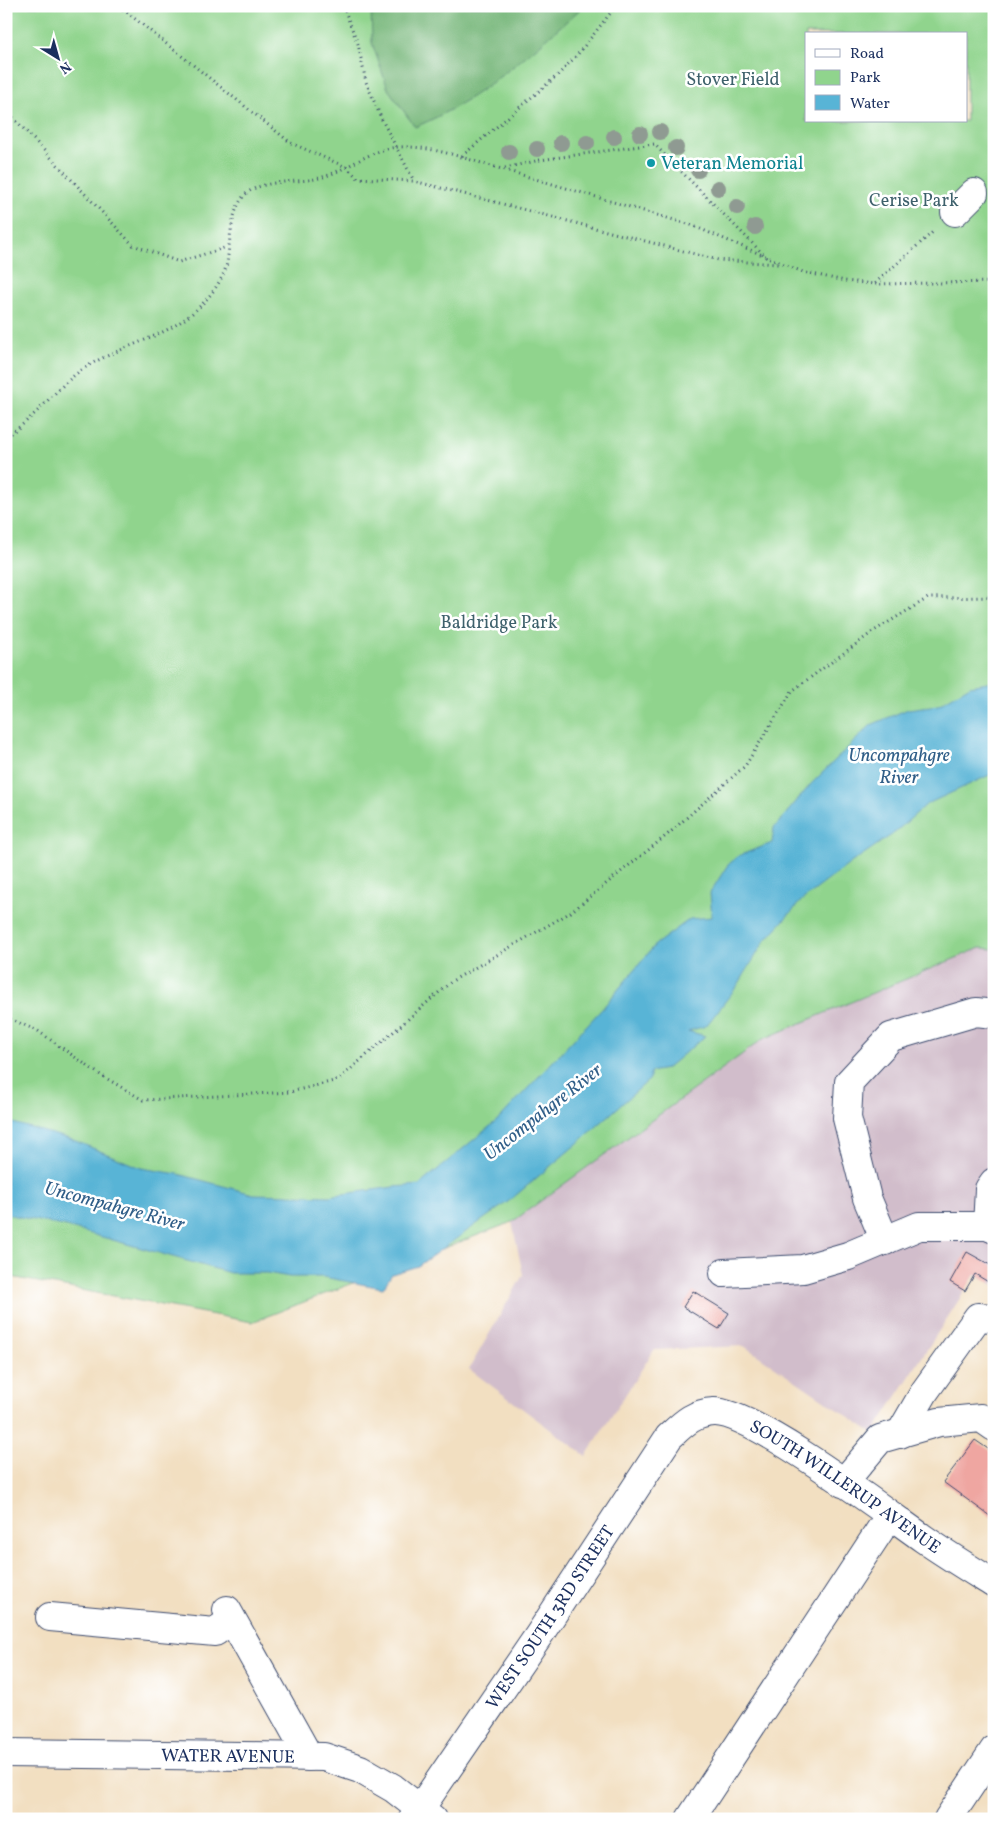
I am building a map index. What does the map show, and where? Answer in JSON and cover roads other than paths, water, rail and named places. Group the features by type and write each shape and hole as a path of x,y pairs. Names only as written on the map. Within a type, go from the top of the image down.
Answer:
{"street":[{"path":"885,1241 867,1198 847,1118 848,1082 891,1037 976,1012 994,1014"},
{"path":"724,1273 803,1269 848,1256 919,1226 990,1227 989,1189 994,1182"},
{"path":"900,1434 925,1391 978,1317 994,1318"},
{"name":"SOUTH WILLERUP AVENUE","path":"688,1418 714,1412 738,1418 760,1429 994,1584"},
{"name":"WEST SOUTH 3RD STREET","path":"422,1816 669,1437 688,1418"},
{"path":"843,1483 880,1440 939,1422 981,1418 994,1427"},
{"path":"690,1819 890,1515"},
{"path":"50,1617 215,1632 229,1615 309,1757"},
{"path":"948,1819 994,1750"},
{"name":"WATER AVENUE","path":"6,1754 324,1758 360,1769 393,1788 422,1816"}],"water":[{"name":"Uncompahgre River","path":"994,682 994,773 927,804 893,834 802,900 764,942 738,985 706,1026 688,1031 705,1036 666,1069 650,1072 650,1079 509,1201 418,1266 392,1274 383,1288 323,1277 290,1277 267,1273 230,1273 63,1226 6,1214 6,1121 73,1140 141,1168 178,1174 253,1194 329,1196 419,1185 500,1118 602,1009 656,944 690,919 712,917 710,893 727,866 738,856 772,843 774,828 811,784 871,725 908,709 938,705 970,686"}],"place":[{"name":"Veteran Memorial","path":"651,163"}],"park label":[{"name":"Stover Field","path":"733,79"},
{"name":"Cerise Park","path":"914,200"},
{"name":"Baldridge Park","path":"499,622"}]}
